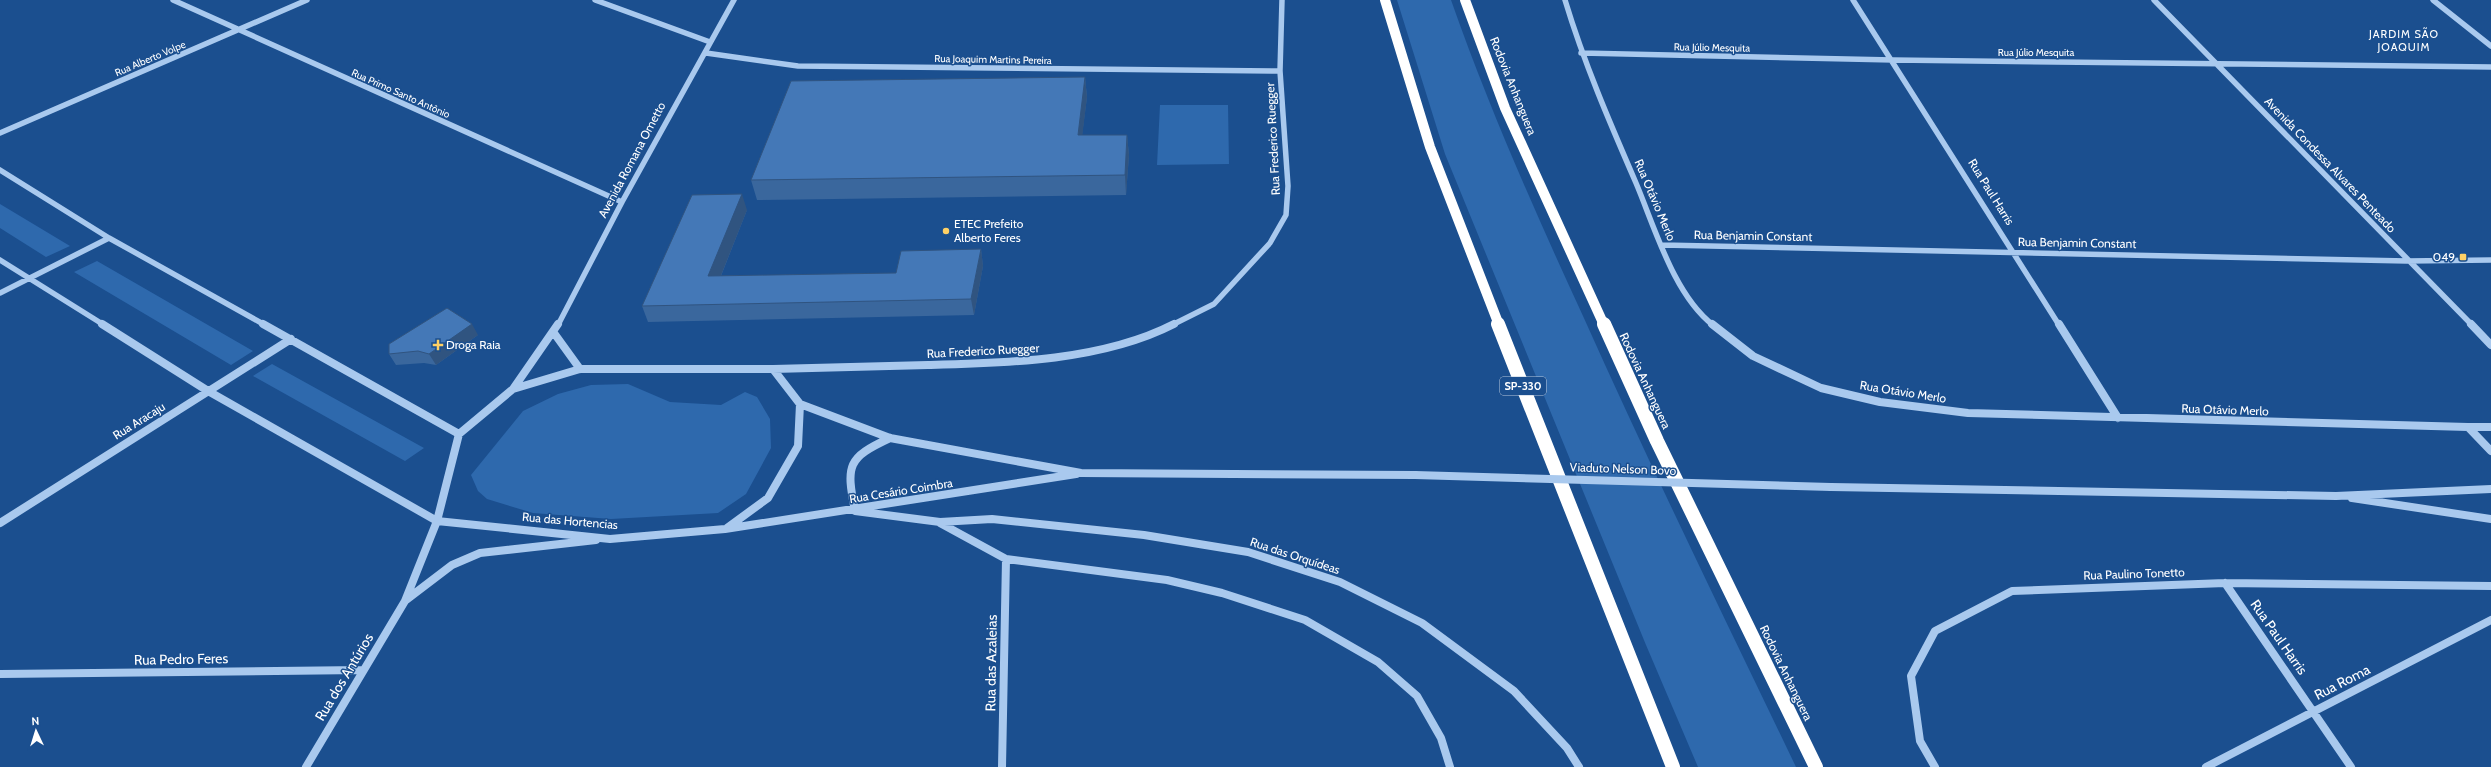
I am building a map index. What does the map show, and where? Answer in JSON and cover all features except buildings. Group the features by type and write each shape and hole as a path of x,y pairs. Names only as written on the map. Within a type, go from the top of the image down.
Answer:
{"highway":[{"name":"SP-330","path":"1385,0 1430,148 1673,767"},
{"name":"Rodovia Anhanguera","path":"1465,0 1506,108 1651,427 1816,767"}],"street":[{"name":"Rua Primo Santo Antônio","path":"173,0 622,202"},
{"name":"Rua Alberto Volpe","path":"0,133 307,0"},
{"path":"595,0 710,42"},
{"name":"Avenida Romana Ometto","path":"513,389 554,333 622,202 674,106 706,53 710,42 734,0"},
{"name":"Rua Frederico Ruegger","path":"513,389 580,369 773,369 1003,363 1071,355 1151,336 1214,304 1270,243 1286,215 1288,186 1280,71 1282,0"},
{"name":"Rua Otávio Merlo","path":"1565,0 1581,53 1662,246 1686,294 1705,319 1753,356 1821,388 1880,402 1968,414 2491,427"},
{"name":"Rua Paul Harris","path":"1853,0 1893,60 2015,252 2118,418"},
{"name":"Avenida Condessa Alvares Penteado","path":"2154,0 2407,261 2491,345"},
{"path":"2432,0 2491,46"},
{"name":"Rua Joaquim Martins Pereira","path":"706,53 798,66 1280,71"},
{"name":"Rua Júlio Mesquita","path":"1581,53 1893,60 2215,62 2491,67"},
{"path":"0,170 109,238 459,434 513,389"},
{"path":"0,293 109,238"},
{"name":"Rua Benjamin Constant","path":"1662,246 2407,261 2491,260"},
{"path":"0,260 208,391 437,521"},
{"path":"554,333 580,369"},
{"name":"Rua Aracaju","path":"0,523 291,339"},
{"path":"773,369 800,404 890,438 1081,473"},
{"path":"725,530 768,498 798,446 800,404"},
{"path":"2468,427 2491,451"},
{"name":"Rua dos Antúrios","path":"306,767 362,670 405,601 437,521 459,434"},
{"path":"855,511 848,478 853,460 866,449 890,438"},
{"name":"Rua Cesário Coimbra","path":"725,530 855,511 1081,473"},
{"name":"Viaduto Nelson Bovo","path":"1081,473 1415,475 1830,487 2336,496"},
{"path":"2336,496 2491,489"},
{"path":"2336,496 2491,519"},
{"name":"Rua das Orquídeas","path":"855,511 940,522 992,519 1151,537 1248,552 1340,582 1422,624 1514,691 1567,748 1579,767"},
{"name":"Rua das Hortencias","path":"437,521 610,539 725,530"},
{"name":"Rua das Orquídeas","path":"940,522 1006,559 1167,580 1222,593 1305,620 1378,662 1417,696 1441,738 1450,767"},
{"name":"Rua dos Antúrios","path":"405,601 452,565 480,553 610,539"},
{"name":"Rua das Azaleias","path":"1002,767 1006,559"},
{"name":"Rua Paul Harris","path":"2225,583 2315,711 2351,767"},
{"name":"Rua Paulino Tonetto","path":"1935,767 1920,741 1911,676 1935,631 2012,591 2225,583 2491,586"},
{"name":"Rua Roma","path":"2206,767 2491,620"},
{"name":"Rua Pedro Feres","path":"0,674 362,670"}],"shaded area":[{"path":"1397,0 1451,0 1513,160 1547,238 1661,486 1796,767 1698,767 1646,645 1445,154"},
{"path":"1160,105 1228,105 1229,164 1157,165"},
{"path":"0,204 70,246 46,257 0,228"},
{"path":"97,261 253,351 231,365 74,272"},
{"path":"272,364 424,448 405,461 253,376"},
{"path":"628,384 670,402 721,405 745,392 757,397 770,419 771,448 746,494 718,513 611,519 533,513 487,499 478,491 471,475 523,411 558,394 591,385"}],"place":[{"name":"ETEC Prefeito Alberto Feres","path":"946,231"},
{"name":"049","path":"2463,257"},
{"name":"Droga Raia","path":"438,345"}],"district":[{"name":"JARDIM SÃO JOAQUIM","path":"2404,40"}]}
